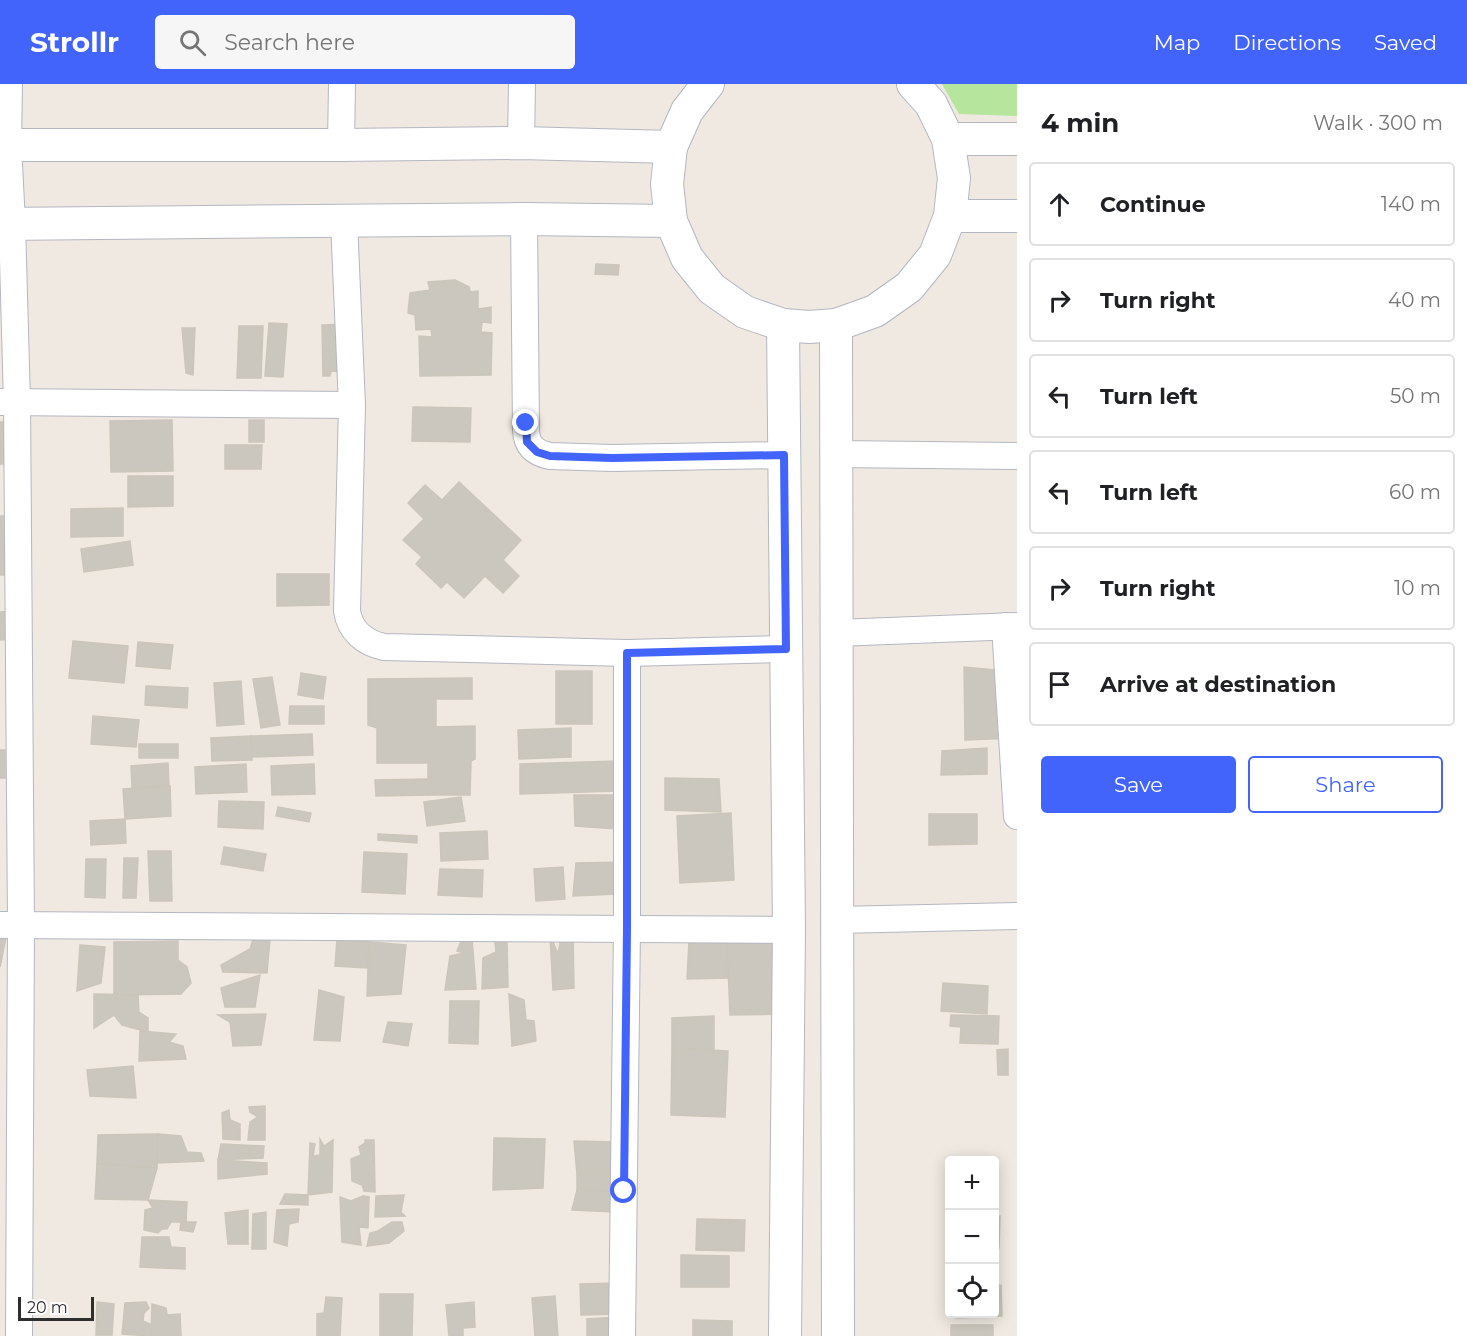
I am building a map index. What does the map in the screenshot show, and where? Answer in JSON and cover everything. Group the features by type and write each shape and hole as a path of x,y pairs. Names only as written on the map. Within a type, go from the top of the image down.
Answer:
{"street":[{"path":"9,84 4,145 8,402 10,925 19,1336"},
{"path":"341,145 342,84"},
{"path":"521,143 522,84"},
{"path":"708,84 687,111 671,147 667,184 671,221 687,258 712,289 745,312 783,325 809,327 836,325 875,311 909,287 935,255 950,216 954,178 948,140 931,104 913,84"},
{"path":"948,140 1017,139"},
{"path":"4,145 521,143 671,147"},
{"path":"950,216 1017,216"},
{"path":"6,223 524,219 671,221"},
{"path":"524,219 526,431 527,442 533,448 543,455 600,458 784,455"},
{"path":"344,221 352,405 347,611 349,621 356,632 375,645 384,647 627,653 786,649"},
{"path":"783,325 789,930 785,1336"},
{"path":"836,325 838,1336"},
{"path":"8,402 352,405"},
{"path":"836,454 1017,456"},
{"path":"837,633 1011,626 1017,816"},
{"path":"622,1336 627,928 627,653"},
{"path":"837,920 1017,916"},
{"path":"10,925 789,930"}],"green space":[{"path":"942,84 1017,84 1017,116 959,114"}],"building":[{"path":"596,264 619,265 618,275 595,274"},
{"path":"455,280 469,287 470,292 478,291 478,309 491,307 491,323 482,322 481,332 492,333 491,375 420,376 419,336 432,337 431,329 416,330 415,315 408,313 410,293 430,290 428,282"},
{"path":"269,323 287,324 283,377 265,376"},
{"path":"352,324 347,372 331,371 330,376 323,376 322,325"},
{"path":"239,326 263,326 261,378 237,378"},
{"path":"182,328 195,328 193,375 186,373"},
{"path":"413,407 471,408 470,442 412,441"},
{"path":"172,420 173,471 111,472 110,421"},
{"path":"249,420 264,420 264,442 249,442"},
{"path":"0,422 9,422 10,464 0,464"},
{"path":"225,445 262,445 261,469 225,469"},
{"path":"128,476 173,476 173,506 128,507"},
{"path":"459,482 521,540 503,560 519,576 503,593 485,576 464,598 447,582 441,588 416,564 422,557 403,540 424,519 408,503 425,485 442,500"},
{"path":"123,508 123,536 71,537 71,509"},
{"path":"0,516 9,516 7,542 0,541"},
{"path":"0,541 16,542 13,575 0,575"},
{"path":"130,541 133,565 84,572 81,549"},
{"path":"277,574 329,574 329,605 277,606"},
{"path":"13,611 14,639 0,640 0,612"},
{"path":"73,641 128,646 124,683 69,678"},
{"path":"138,642 173,645 170,669 136,666"},
{"path":"964,667 1015,672 1015,738 965,740"},
{"path":"556,671 592,671 592,724 556,724"},
{"path":"301,673 326,677 323,699 298,695"},
{"path":"272,677 280,725 261,728 253,679"},
{"path":"472,678 472,699 436,699 436,727 475,726 475,759 471,761 470,795 428,795 428,763 377,763 377,728 368,725 368,679"},
{"path":"241,681 244,724 217,726 214,683"},
{"path":"146,686 188,688 187,708 145,705"},
{"path":"290,706 324,706 324,724 289,724"},
{"path":"93,716 139,720 136,747 91,744"},
{"path":"571,728 571,757 519,759 518,730"},
{"path":"312,734 313,755 252,757 251,736"},
{"path":"251,736 252,760 212,761 211,738"},
{"path":"139,744 178,744 178,758 139,758"},
{"path":"987,748 987,774 941,775 942,751"},
{"path":"0,750 5,750 5,778 0,778"},
{"path":"618,761 618,791 520,794 520,764"},
{"path":"168,763 169,786 132,788 131,766"},
{"path":"246,764 247,792 196,794 195,767"},
{"path":"314,764 315,794 272,795 271,766"},
{"path":"665,778 719,779 721,812 665,810"},
{"path":"428,779 428,795 376,796 375,780"},
{"path":"170,786 171,816 125,819 123,789"},
{"path":"574,795 626,795 618,829 575,826"},
{"path":"461,797 465,821 427,826 424,802"},
{"path":"219,801 264,802 263,829 218,827"},
{"path":"278,807 311,813 309,822 276,816"},
{"path":"731,813 734,880 680,883 677,816"},
{"path":"929,814 977,814 977,844 929,845"},
{"path":"125,819 126,843 91,845 90,821"},
{"path":"487,831 488,859 441,861 440,833"},
{"path":"378,834 417,836 417,843 378,840"},
{"path":"224,847 266,854 263,871 221,864"},
{"path":"148,851 171,851 172,901 150,901"},
{"path":"364,852 407,854 405,894 362,892"},
{"path":"124,858 138,858 136,898 123,898"},
{"path":"86,859 106,859 105,898 85,897"},
{"path":"625,862 617,894 573,896 576,863"},
{"path":"563,867 565,899 536,901 534,869"},
{"path":"440,869 483,870 482,897 438,895"},
{"path":"255,933 270,939 267,973 223,972 221,965 250,949"},
{"path":"550,935 558,954 561,938 573,935 574,988 553,990"},
{"path":"6,937 0,967 0,938"},
{"path":"337,939 369,942 367,968 335,966"},
{"path":"462,939 472,939 476,989 445,990 450,956 464,953 457,951"},
{"path":"779,939 788,1014 730,1015 727,942"},
{"path":"507,940 508,987 482,989 483,958 496,952 495,942"},
{"path":"178,941 178,960 187,967 191,983 181,994 114,995 114,942"},
{"path":"369,942 406,945 401,994 367,996"},
{"path":"689,942 727,942 728,978 687,979"},
{"path":"80,945 105,947 101,983 77,991"},
{"path":"260,975 255,1007 225,1007 221,988"},
{"path":"943,983 988,986 987,1014 941,1011"},
{"path":"319,990 344,997 340,1041 314,1040"},
{"path":"94,994 138,995 139,1012 148,1018 148,1032 122,1025 114,1015 94,1028"},
{"path":"509,994 524,1000 526,1020 534,1021 536,1041 512,1046"},
{"path":"450,1001 479,1001 478,1044 449,1043"},
{"path":"266,1014 261,1045 233,1046 230,1022 218,1015"},
{"path":"951,1015 999,1016 998,1044 960,1043 961,1027 950,1026"},
{"path":"714,1016 714,1051 672,1048 672,1018"},
{"path":"388,1022 412,1024 408,1046 383,1042"},
{"path":"140,1031 176,1034 169,1042 183,1046 186,1059 139,1061"},
{"path":"672,1048 728,1051 725,1117 671,1115"},
{"path":"1008,1049 1008,1075 998,1075 997,1050"},
{"path":"133,1066 136,1098 90,1096 87,1070"},
{"path":"265,1106 265,1140 248,1140 250,1122 258,1117 250,1112 249,1107"},
{"path":"229,1110 230,1120 240,1124 240,1140 223,1139 222,1113"},
{"path":"158,1134 157,1168 97,1164 98,1135"},
{"path":"158,1134 181,1136 187,1152 201,1153 204,1161 157,1163"},
{"path":"494,1138 545,1139 543,1188 493,1190"},
{"path":"320,1139 324,1146 333,1140 332,1192 308,1195 310,1143 315,1144 313,1156 320,1155"},
{"path":"365,1140 374,1140 375,1192 364,1191 362,1185 352,1181 351,1159 361,1155 359,1147 365,1143"},
{"path":"574,1141 616,1142 616,1174 577,1174"},
{"path":"221,1144 264,1146 263,1158 218,1160"},
{"path":"218,1160 267,1163 267,1174 218,1179"},
{"path":"97,1164 157,1168 148,1200 95,1199"},
{"path":"577,1174 616,1174 624,1192 577,1190"},
{"path":"577,1190 624,1192 616,1212 572,1210"},
{"path":"285,1194 308,1195 308,1205 280,1204"},
{"path":"404,1195 401,1212 405,1216 375,1217 376,1196"},
{"path":"363,1196 369,1197 368,1228 359,1227 361,1245 342,1242 340,1197 351,1201"},
{"path":"148,1200 187,1202 186,1222 196,1222 193,1232 180,1230 181,1222 171,1222 167,1229 162,1229 158,1233 144,1230 145,1210 153,1208"},
{"path":"299,1209 298,1222 289,1224 287,1246 274,1242 277,1210"},
{"path":"248,1210 248,1244 228,1244 225,1213"},
{"path":"266,1212 266,1249 252,1249 253,1214"},
{"path":"697,1219 745,1220 744,1251 696,1250"},
{"path":"392,1222 402,1222 404,1231 389,1243 367,1246 370,1233"},
{"path":"142,1237 169,1237 171,1247 185,1248 185,1269 140,1267"},
{"path":"681,1255 729,1256 729,1287 681,1287"},
{"path":"619,1283 619,1314 581,1315 580,1284"},
{"path":"999,1285 1001,1285 1002,1316 999,1316"},
{"path":"380,1294 413,1294 412,1336 380,1336"},
{"path":"555,1296 558,1336 535,1336 532,1298"},
{"path":"326,1297 342,1298 340,1336 317,1336 317,1314 324,1313"},
{"path":"97,1302 114,1304 112,1335 96,1335"},
{"path":"146,1302 149,1308 144,1313 143,1321 152,1325 151,1336 122,1334 125,1303"},
{"path":"474,1302 475,1327 463,1328 463,1336 449,1336 446,1305"},
{"path":"152,1304 166,1308 167,1315 180,1314 181,1336 151,1336"},
{"path":"618,1317 618,1336 587,1336 587,1319"},
{"path":"693,1320 732,1321 732,1336 693,1336"},
{"path":"951,1325 993,1325 993,1336 951,1336"}],"route":[{"path":"526,423 527,442 537,452 550,456 612,458 784,455 786,649 627,653 624,1191"}]}
